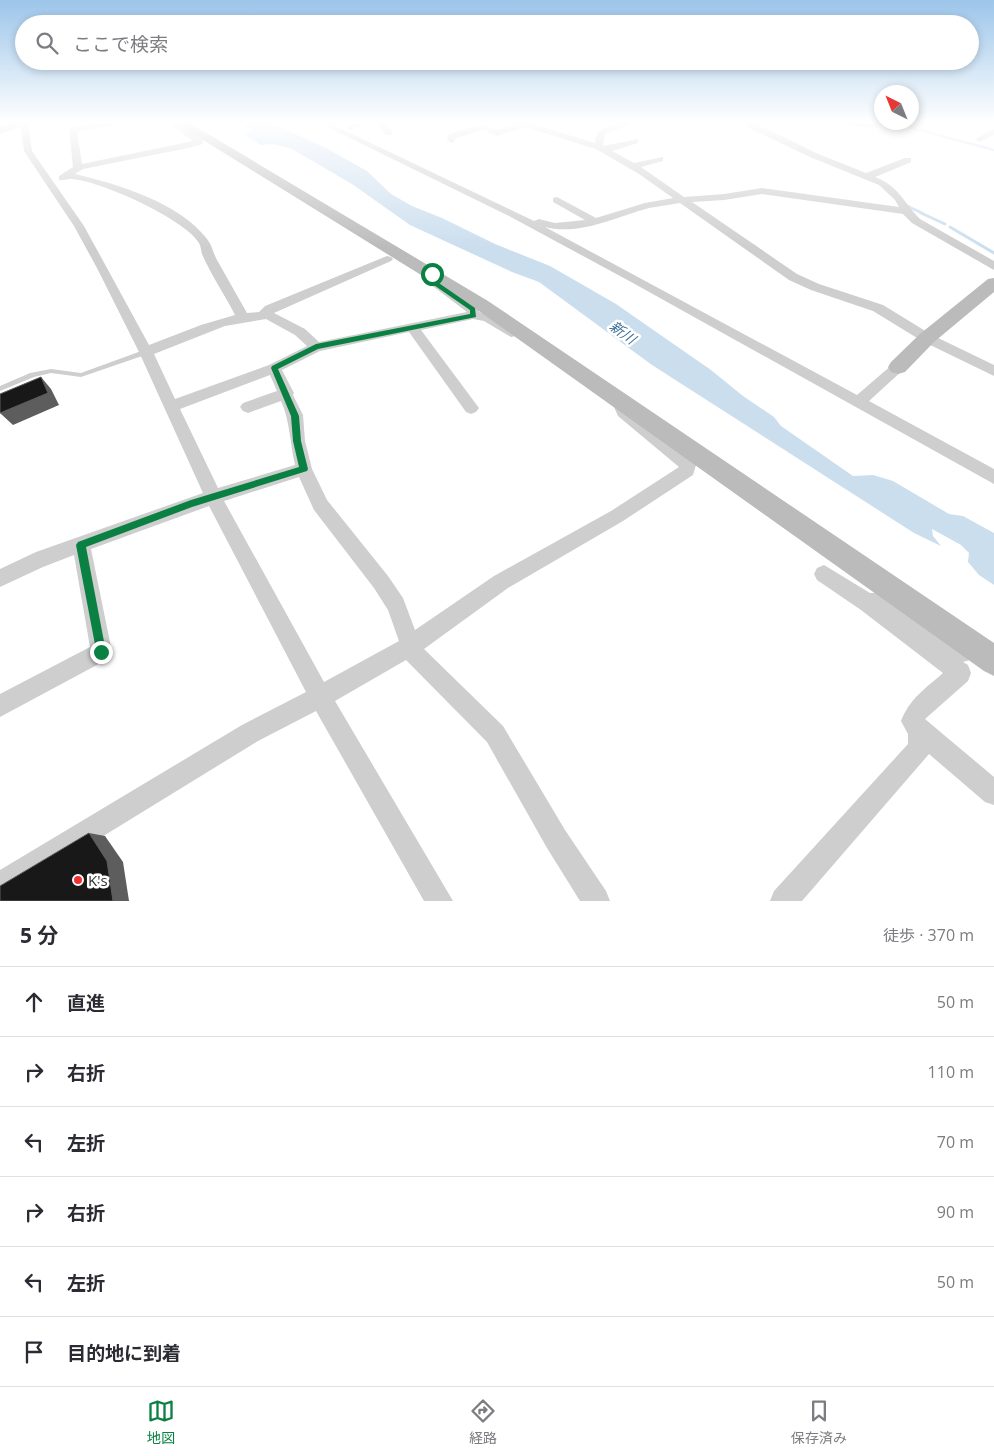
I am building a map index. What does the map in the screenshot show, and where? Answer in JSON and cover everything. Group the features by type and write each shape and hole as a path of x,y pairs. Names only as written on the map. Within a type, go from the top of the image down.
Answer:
{"street":[{"path":"36,164 84,234 103,268 146,352 214,498 320,697 438,901"},
{"path":"69,176 78,167 94,164"},
{"path":"250,164 482,305 985,655"},
{"path":"409,164 513,214 637,280 994,477"},
{"path":"629,164 793,276 815,287 878,308 927,338 994,371"},
{"path":"632,167 642,164"},
{"path":"837,164 882,183 899,198 906,211 916,221 994,266"},
{"path":"868,176 898,164"},
{"path":"46,180 69,176 129,194 168,212 193,228 205,242 208,255 243,317"},
{"path":"513,214 555,226 596,222 649,205 681,200 772,192 906,211"},
{"path":"557,200 596,222"},
{"path":"263,315 270,309 387,260"},
{"path":"432,274 430,279 473,309 473,315"},
{"path":"859,402 927,338 994,283"},
{"path":"146,352 207,327 243,317 263,315 268,315 300,332 316,347"},
{"path":"171,406 274,368 316,347 473,315 488,318 526,344 539,345"},
{"path":"413,328 471,408"},
{"path":"274,368 295,416 297,441 304,469 320,504 381,582 396,605 414,654 495,734 556,839 596,901"},
{"path":"248,408 286,394"},
{"path":"0,886 250,733 320,697 410,646 501,582 617,516 687,470 688,465 623,412 620,400"},
{"path":"0,578 36,561 191,504 304,469"},
{"path":"0,706 101,652 81,545"},
{"path":"824,574 868,603 960,673 917,711 912,722 919,732 994,793"},
{"path":"868,603 876,602 957,652 985,655"},
{"path":"784,901 920,748 919,732"}],"lane":[{"path":"0,389 32,376 51,371 81,375 146,352"}],"water":[{"name":"新川","path":"318,164 355,164 367,171 391,194 412,206 442,218 495,244 550,266 616,304 711,370 743,396 774,417 781,426 853,476 873,475 893,481 949,514 963,516 994,533 994,585 979,575 968,562 969,553 961,545 932,529 933,536 941,546 914,533 652,365 539,282 512,272 410,225 352,184"}],"building":[{"path":"41,377 48,393 0,413 0,394"},
{"name":"K's","path":"89,833 107,861 113,901 0,901 0,886"}],"waterway":[{"path":"905,205 924,214"},
{"path":"921,213 945,224"},
{"path":"950,227 994,253"}],"place":[{"name":"K's","path":"78,880"}],"route":[{"path":"101,652 81,545 191,504 304,469 297,441 295,416 274,368 316,347 466,318 473,315 473,309 430,279 432,274"}]}
